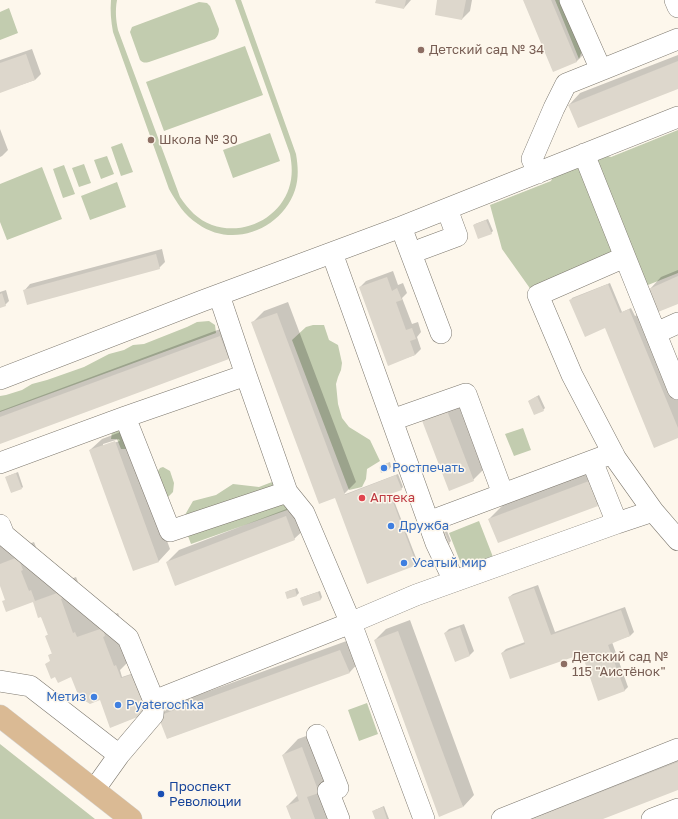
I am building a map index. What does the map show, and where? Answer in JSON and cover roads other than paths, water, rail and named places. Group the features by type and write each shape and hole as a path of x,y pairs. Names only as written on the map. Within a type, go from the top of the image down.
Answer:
{"main road":[{"path":"0,716 131,819"}],"street":[{"path":"570,0 601,70"},
{"path":"675,0 678,7"},
{"path":"538,173 532,159 566,84 678,39"},
{"path":"0,379 402,227 678,116"},
{"path":"584,154 678,389"},
{"path":"422,249 457,236 447,209"},
{"path":"402,227 441,333"},
{"path":"332,254 428,522 454,581"},
{"path":"625,257 538,295 572,374 616,459 653,511 678,540"},
{"path":"219,296 287,492 304,514 350,623 424,819"},
{"path":"656,333 678,323"},
{"path":"0,463 125,417 246,375"},
{"path":"392,420 466,394 503,494"},
{"path":"125,417 170,531 287,492"},
{"path":"428,522 613,453"},
{"path":"592,461 617,523"},
{"path":"154,701 350,623 416,595 653,511"},
{"path":"0,525 4,535 128,638 154,701 153,715 118,756 94,790"},
{"path":"0,681 30,686 118,756"},
{"path":"317,735 338,788 328,791 339,819"},
{"path":"502,819 678,748"},
{"path":"652,819 678,809"}],"place":[{"name":"Детский сад № 34","path":"421,50"},
{"name":"Школа № 30","path":"151,140"},
{"name":"Ростпечать","path":"384,468"},
{"name":"Аптека","path":"362,498"},
{"name":"Дружба","path":"391,526"},
{"name":"Усатый мир","path":"404,563"},
{"name":"Детский сад № 115 \"Аистёнок\"","path":"564,664"},
{"name":"Метиз","path":"94,697"},
{"name":"Pyaterochka","path":"118,705"},
{"name":"Проспект Революции","path":"161,794"}]}
